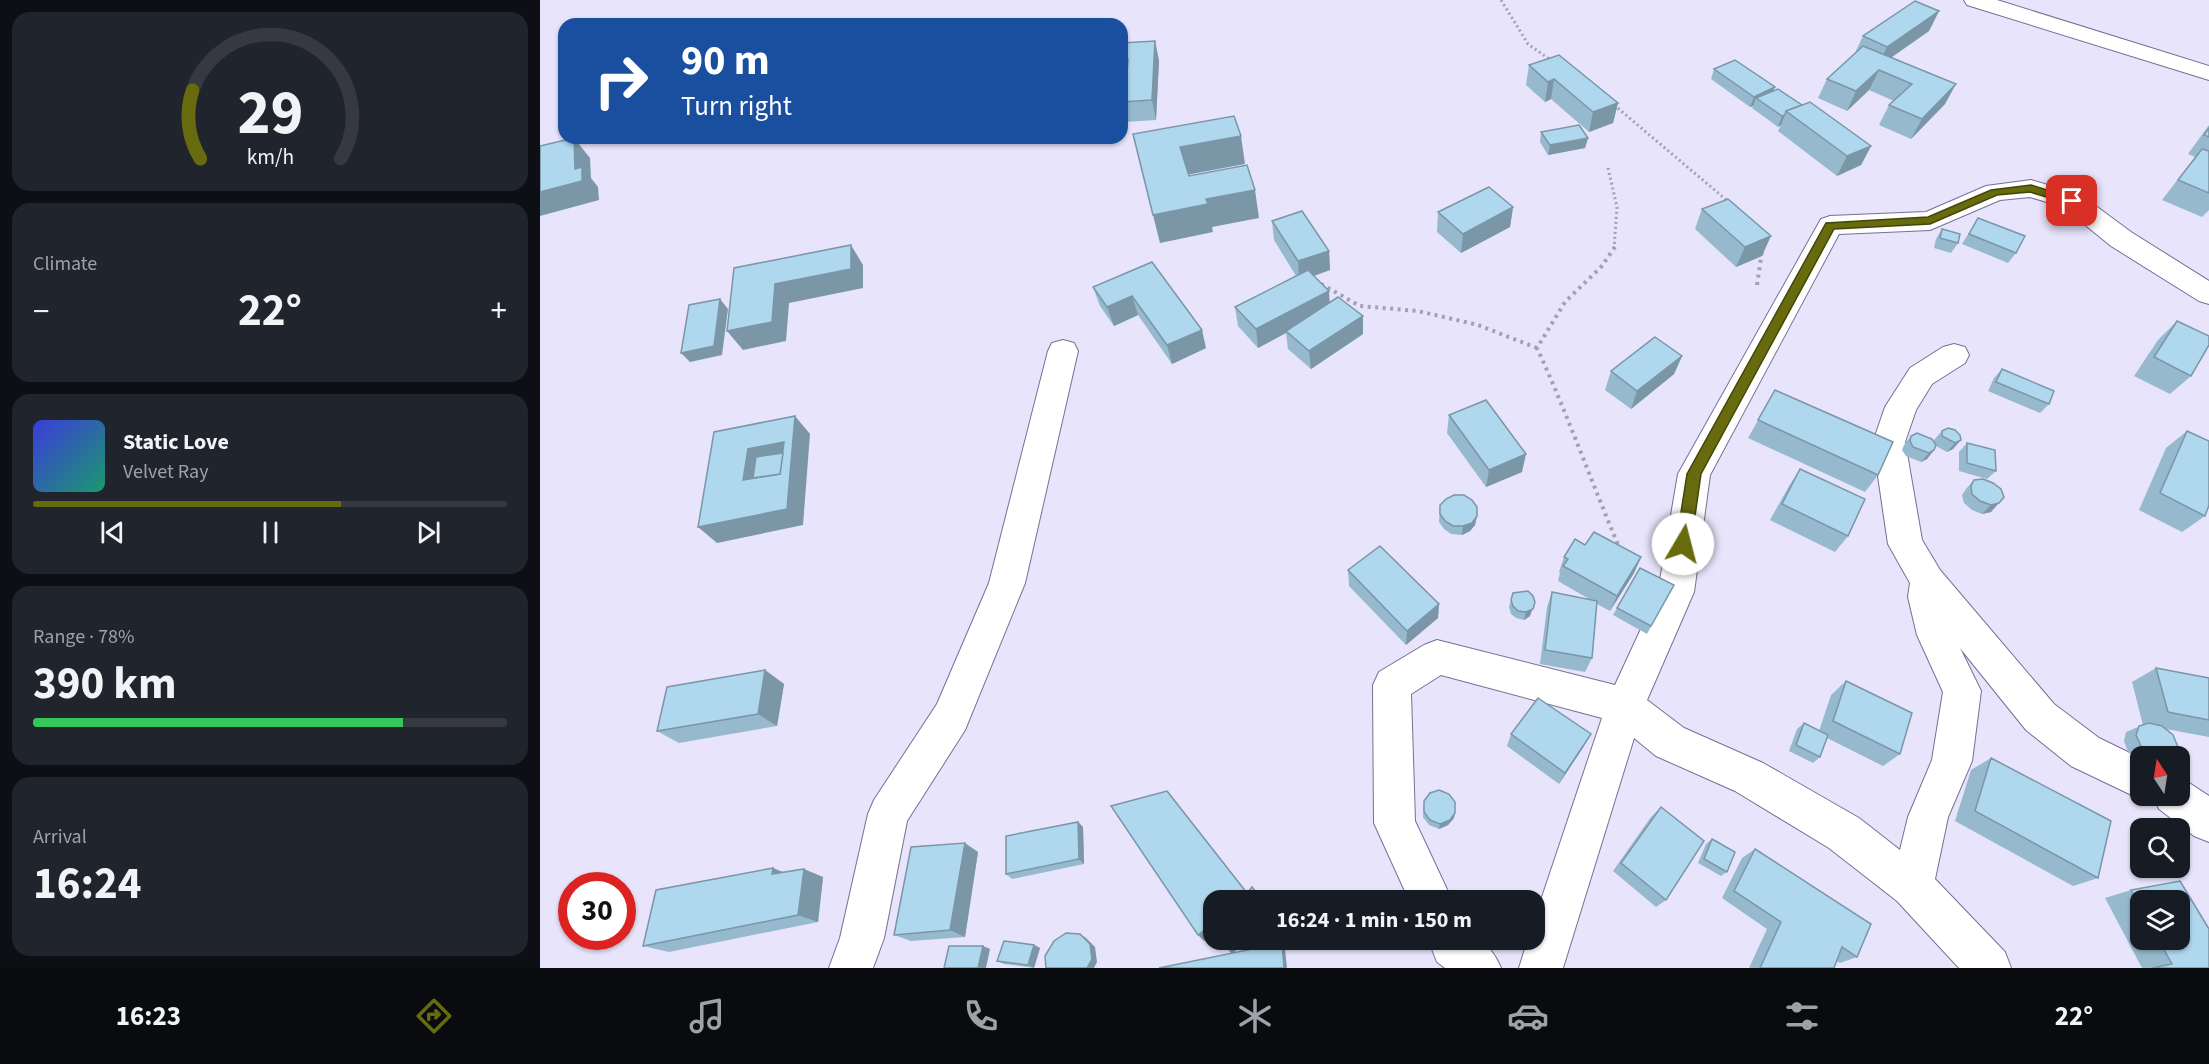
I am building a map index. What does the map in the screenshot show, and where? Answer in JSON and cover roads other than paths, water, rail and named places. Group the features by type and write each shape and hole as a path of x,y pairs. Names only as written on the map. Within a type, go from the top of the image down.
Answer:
{"street":[{"path":"1975,0 2209,73"},
{"path":"1541,968 1626,706 1676,592 1694,474 1830,225 1930,221 1995,192 2031,188 2072,201 2121,240 2209,294"},
{"path":"851,968 862,938 888,814 951,717 1007,583 1063,351"},
{"path":"1954,355 1921,375 1901,407 1889,442 1905,544 1928,581 2040,717 2085,752 2130,774"},
{"path":"1912,886 1928,817 1952,760 1962,691 1935,635 1926,597 1928,581"},
{"path":"1426,890 1395,823 1392,685 1437,657 1626,706 1670,742 1749,777 1844,833 1912,886 1989,968"},
{"path":"2188,806 2209,821"},
{"path":"1458,950 1479,968"}]}
